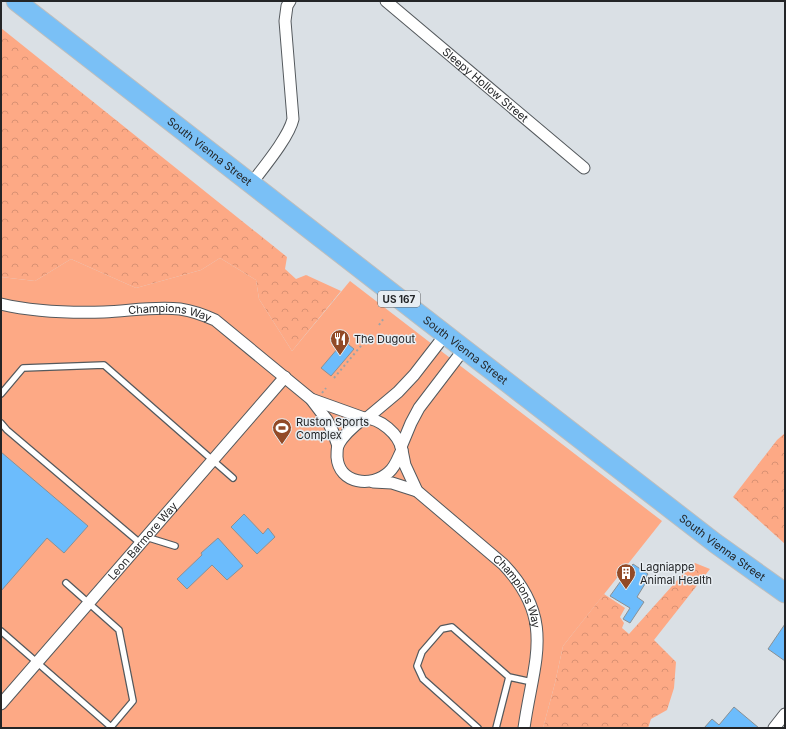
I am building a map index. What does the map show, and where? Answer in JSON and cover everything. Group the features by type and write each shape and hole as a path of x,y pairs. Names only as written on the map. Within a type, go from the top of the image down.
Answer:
{"highway":[{"name":"South Vienna Street","path":"16,1 715,543 785,593"}],"street":[{"path":"251,184 282,141 292,124 293,119 285,21 290,1"},
{"name":"Sleepy Hollow Street","path":"386,1 584,168"},
{"name":"Champions Way","path":"1,304 21,309 57,312 105,312 165,308 196,312 215,320 227,328 285,377 315,397 378,422 388,428 394,434 401,448 405,465 418,491 503,564 514,575 528,599 537,625 538,641 537,658 524,728"},
{"path":"338,446 345,435 398,392 414,375 445,335"},
{"path":"370,482 389,472 394,465 411,423 419,408 464,349"},
{"name":"Leon Barmore Way","path":"1,704 285,377"},
{"name":"Champions Way","path":"315,397 334,432 338,446 338,464 345,474 358,481 392,483 418,491"},
{"path":"774,728 785,714"}],"lane":[{"path":"1,394 24,368 104,365 233,478"},
{"path":"1,423 28,448 143,540 175,546"},
{"path":"1,631 111,727 133,701 119,630 66,583"},
{"path":"478,728 423,679 417,666 422,652 442,629 452,627 509,677 532,682"},
{"path":"496,728 509,677"}],"path":[{"path":"379,325 384,318"},
{"path":"334,378 370,334"},
{"path":"315,397 326,388"}],"green space":[{"path":"1,28 287,257 285,269 296,279 306,275 341,291 292,351 259,299 256,280 220,258 201,270 136,288 71,259 35,281 1,277"},
{"name":"Ruston Sports Complex","path":"220,258 256,280 259,299 292,351 350,281 662,521 563,646 543,728 1,728 1,277 35,281 71,259 136,288 201,270"},
{"path":"785,433 785,544 733,497 777,440"},
{"path":"695,563 710,569 654,640 676,662 674,688 667,710 651,719 648,728 543,728 563,646 604,594 625,608 620,617 624,623 622,628 629,634 681,576"}],"building":[{"name":"The Dugout","path":"344,341 354,349 331,376 321,368"},
{"path":"1,452 88,526 64,553 47,538 1,591"},
{"path":"244,514 263,534 268,528 275,537 257,554 231,527"},
{"path":"218,538 243,566 227,580 212,565 187,589 177,579 202,555 201,553"},
{"name":"Lagniappe Animal Health","path":"633,564 648,574 646,577 648,579 637,597 644,602 630,623 623,619 630,608 610,596"},
{"path":"785,624 785,661 768,649"},
{"path":"734,707 759,728 704,728 712,719 719,725"}],"place":[{"name":"The Dugout","path":"340,356"},
{"name":"Ruston Sports Complex","path":"282,445"},
{"name":"Lagniappe Animal Health","path":"626,590"}]}
